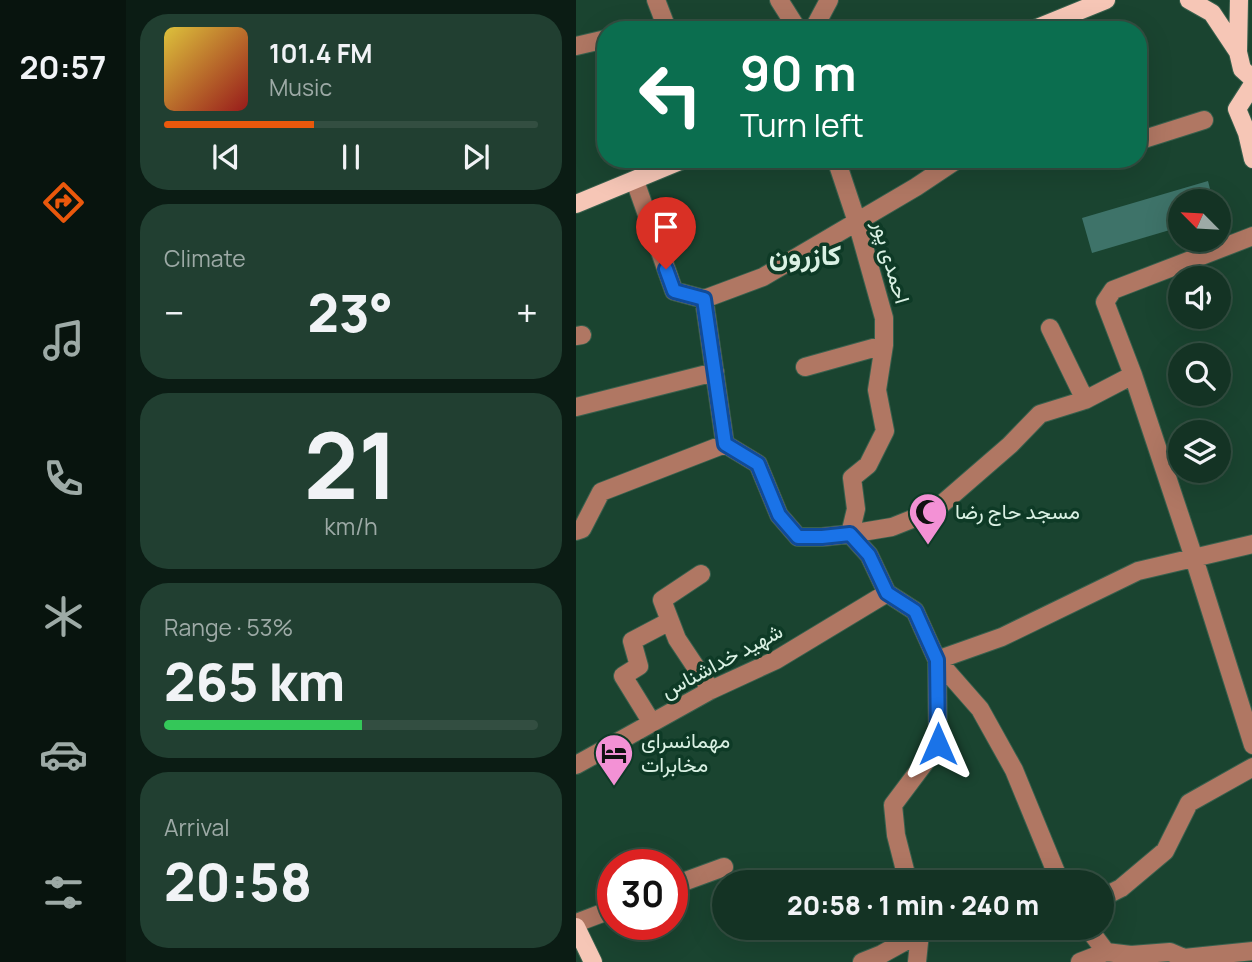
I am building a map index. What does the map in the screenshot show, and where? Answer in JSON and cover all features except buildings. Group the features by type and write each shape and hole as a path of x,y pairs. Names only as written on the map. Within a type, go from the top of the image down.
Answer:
{"main road":[{"path":"1054,21 1106,0"},
{"path":"1189,0 1212,13 1238,52"},
{"path":"1239,0 1238,52 1242,69 1252,82 1237,109 1247,132 1252,159"},
{"path":"576,204 664,168"},
{"path":"576,925 592,962"}],"street":[{"path":"656,0 660,21"},
{"path":"779,0 792,21"},
{"path":"818,21 829,0"},
{"path":"576,46 597,41"},
{"path":"1147,138 1204,120"},
{"name":"احمدی پور","path":"839,168 884,318 884,345 877,390 885,431 868,465 852,478 856,509 850,534"},
{"path":"634,181 674,291 704,299 763,277 944,168"},
{"path":"1252,236 1113,290 1105,302 1133,375 1194,558 1252,746"},
{"path":"704,299 725,444"},
{"path":"1050,328 1085,400"},
{"path":"805,367 884,345"},
{"path":"576,407 715,372"},
{"path":"725,444 758,464 779,515 798,537 822,537 892,527 935,510 1011,445 1040,414 1085,400 1133,375"},
{"path":"576,531 582,529 601,492 725,444"},
{"path":"850,534 869,555 887,593 915,611 937,660 980,709 1014,769 1055,870"},
{"path":"937,660 1002,637 1138,571 1252,544"},
{"path":"701,574 662,600 677,639 711,690"},
{"name":"شهید خداشناس","path":"576,765 711,690 776,660 887,593"},
{"path":"652,723 623,676 639,666 632,641 670,621"},
{"path":"905,870 896,835 893,804 938,744 937,660"},
{"path":"1114,892 1165,850 1189,803 1252,767"},
{"path":"688,880 724,867"},
{"path":"576,925 597,916"},
{"path":"862,962 882,954 904,940"},
{"path":"917,962 919,940"},
{"path":"1097,940 1106,952"},
{"path":"1080,962 1106,952 1131,955 1170,952 1185,960 1252,951"}],"place":[{"name":"مسجد حاج رضا","path":"928,546"},
{"name":"مهمانسرای مخابرات","path":"614,787"}],"district":[{"name":"کازرون","path":"805,255"}],"route":[{"path":"666,269 674,291 704,299 725,444 758,464 779,515 798,537 850,534 869,555 887,593 915,611 937,660 938,744"}]}
